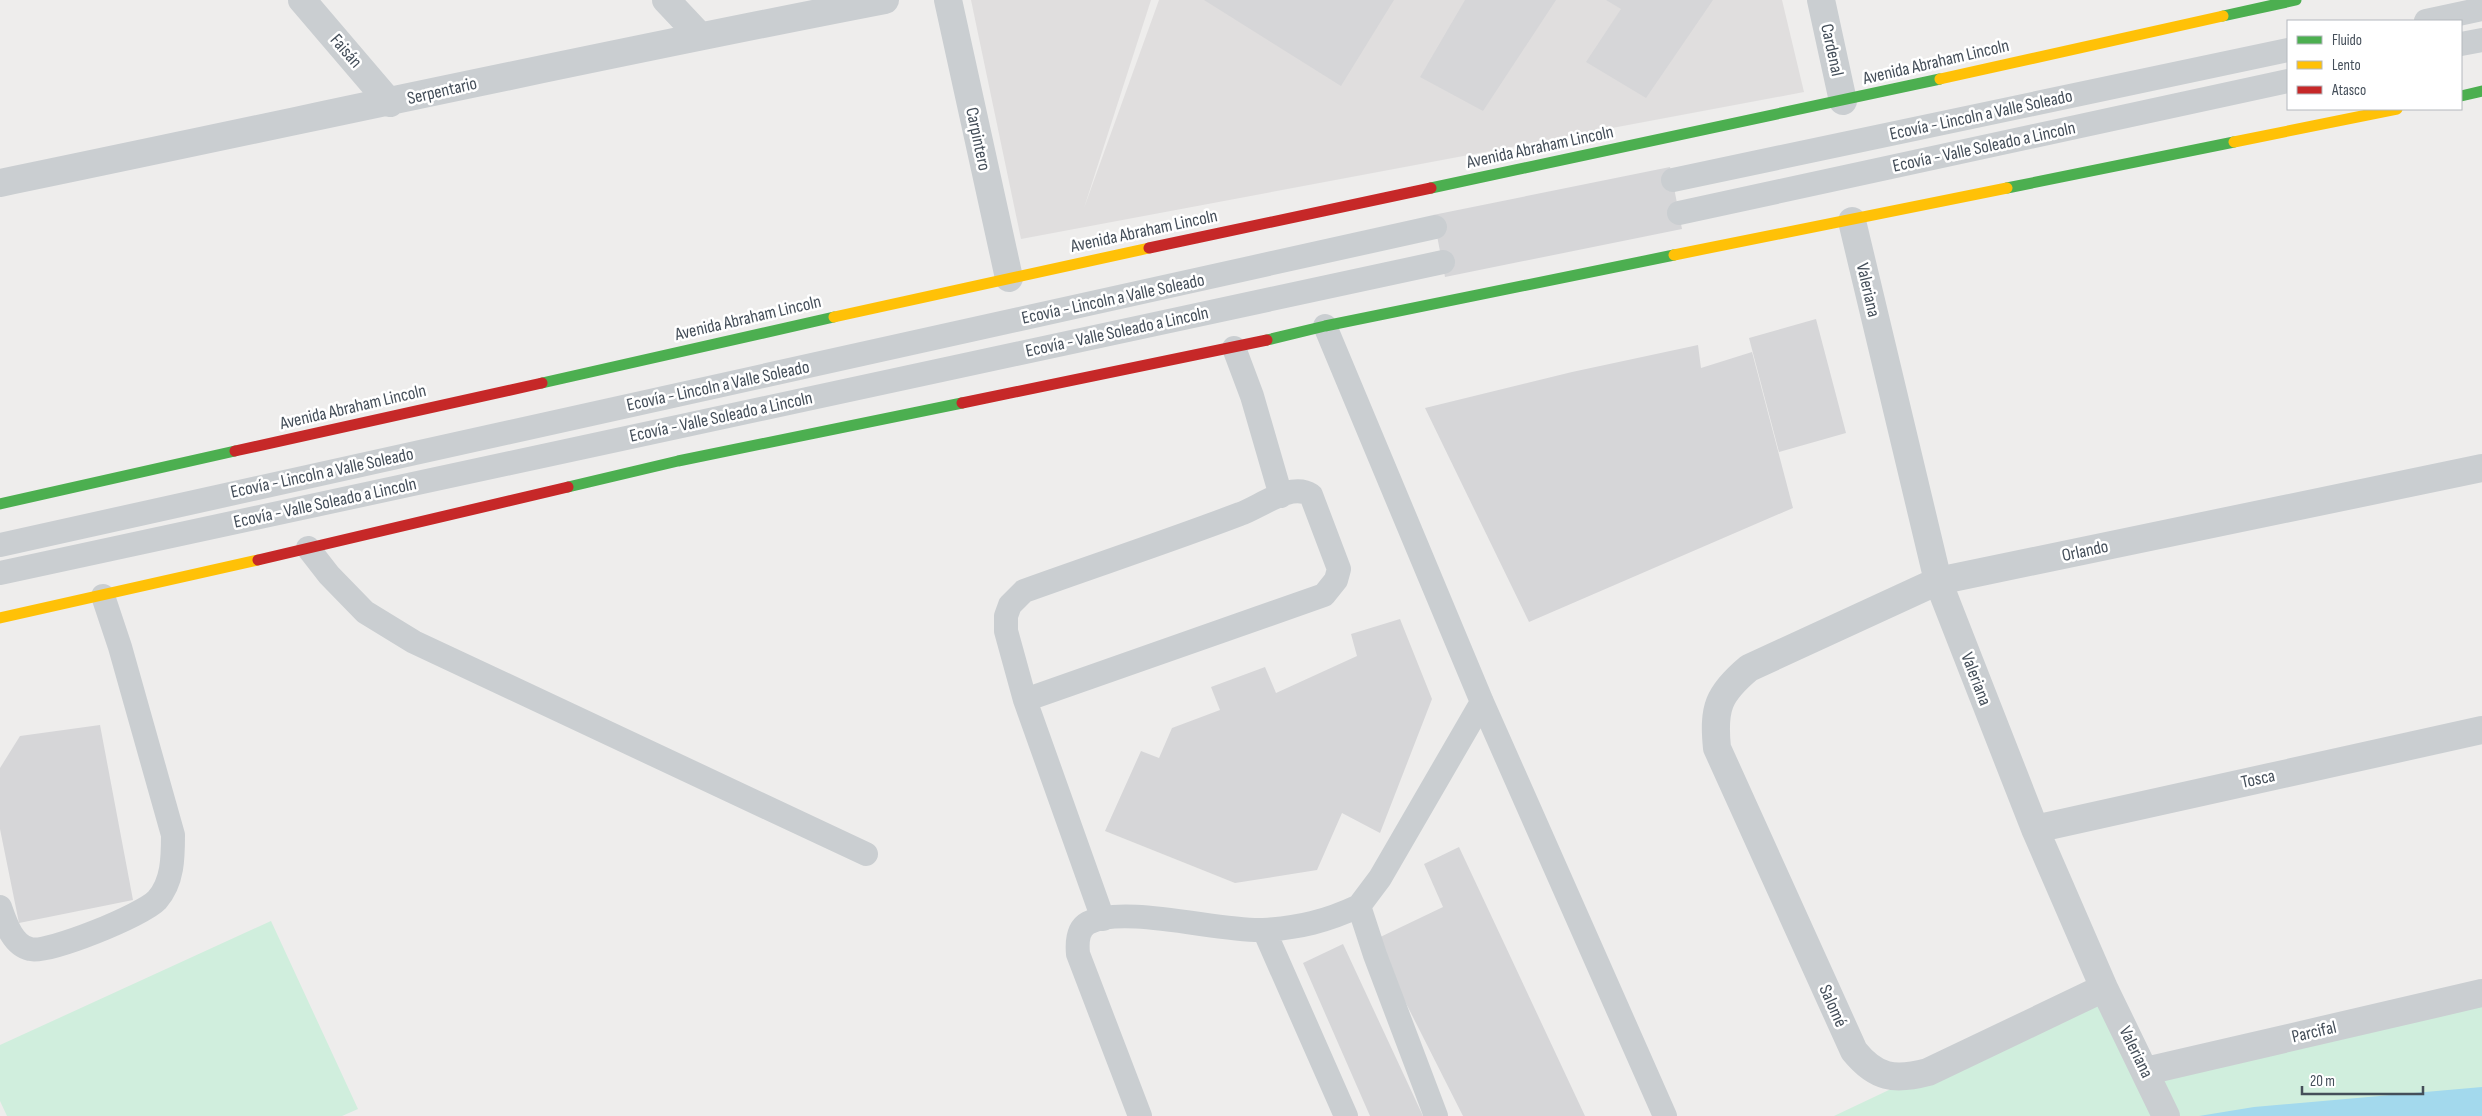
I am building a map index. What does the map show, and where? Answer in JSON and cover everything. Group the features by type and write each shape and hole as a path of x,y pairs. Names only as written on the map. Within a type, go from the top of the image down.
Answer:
{"main road":[{"name":"Avenida Abraham Lincoln","path":"0,504 1009,278 1843,101 2296,0"},
{"path":"2462,96 2482,91"},
{"path":"0,618 103,596 678,461 1234,348 1325,326 1852,221 2392,110"}],"street":[{"name":"Faisán","path":"302,0 390,103"},
{"path":"666,0 700,36"},
{"name":"Serpentario","path":"0,183 390,103 700,36 885,0"},
{"name":"Carpintero","path":"948,0 1009,278"},
{"name":"Cardenal","path":"1821,0 1843,101"},
{"name":"Valeriana","path":"1852,221 1938,581 2035,829 2104,988 2146,1071 2166,1116"},
{"name":"Orlando","path":"1718,702 1731,683 1749,668 1938,581 2482,468"},
{"name":"Salomé","path":"1718,702 1715,724 1717,748 1854,1051 1868,1068 1887,1076 1907,1078 1928,1072 2104,988"},
{"name":"Tosca","path":"2035,829 2482,730"},
{"name":"Parcifal","path":"2146,1071 2482,993"}],"lane":[{"path":"2431,20 2482,10"},
{"path":"2462,44 2482,40"},
{"name":"Ecovía - Lincoln a Valle Soleado","path":"1673,180 2287,50"},
{"name":"Ecovía - Valle Soleado a Lincoln","path":"1679,213 2287,82"},
{"name":"Ecovía - Lincoln a Valle Soleado","path":"0,545 1435,227"},
{"name":"Ecovía - Valle Soleado a Lincoln","path":"0,573 1443,262"},
{"path":"1325,326 1345,378 1482,702 1665,1116"},
{"path":"1234,348 1252,396 1280,496"},
{"path":"1026,700 1324,595 1336,580 1339,569 1311,495 1301,490 1280,496 1242,514 1024,591 1010,605 1006,616 1006,631 1026,700 1103,918"},
{"path":"308,548 329,576 365,612 414,642 866,854"},
{"path":"0,907 7,928 18,941 29,949 49,948 138,914 157,900 166,884 173,864 173,835 120,647 103,596"},
{"path":"1140,1116 1078,954 1077,943 1080,932 1087,924 1103,918 1166,920 1208,927 1264,930 1329,920 1359,906 1380,878 1482,702"},
{"path":"1359,906 1375,955 1436,1116"},
{"path":"1264,930 1346,1116"}],"shaded area":[{"path":"971,0 1151,0 1084,208 1159,0 1782,0 1804,92 1021,239"}],"green space":[{"path":"271,921 358,1109 342,1116 7,1116 0,1101 0,1045"},
{"path":"2104,988 2164,1116 1834,1116"},
{"path":"2482,993 2482,1116 2166,1116 2146,1071"}],"water":[{"path":"2482,1087 2482,1116 2199,1116 2254,1107"}],"building":[{"path":"1204,0 1394,0 1341,86"},
{"path":"1465,0 1556,0 1483,111 1420,77"},
{"path":"1606,0 1713,0 1646,98 1586,62 1621,9"},
{"path":"1670,167 1682,229 1445,277 1433,215"},
{"path":"1816,319 1846,433 1779,452 1749,338"},
{"path":"1698,345 1701,368 1752,352 1793,508 1529,622 1425,408 1572,372"},
{"path":"1400,619 1432,699 1380,833 1342,813 1317,870 1235,883 1105,831 1141,751 1159,758 1172,728 1220,710 1211,687 1265,667 1276,693 1357,656 1351,634"},
{"path":"100,725 133,900 19,923 0,829 0,768 20,736"},
{"path":"1459,847 1585,1116 1463,1116 1374,940 1443,907 1424,864"},
{"path":"1343,944 1423,1116 1370,1116 1303,963"}],"traffic: fast":[{"path":"2223,16 2296,0"},
{"path":"1431,188 1940,79"},
{"path":"2462,96 2482,91"},
{"path":"2007,188 2234,142"},
{"path":"1267,340 1325,326 1674,255"},
{"path":"542,383 834,317"},
{"path":"568,487 678,461 962,403"},
{"path":"0,504 235,451"}],"traffic: slow":[{"path":"1940,79 2223,16"},
{"path":"2234,142 2392,110"},
{"path":"1674,255 2007,188"},
{"path":"834,317 1149,248"},
{"path":"0,618 258,560"}],"traffic: jam":[{"path":"1149,248 1431,188"},
{"path":"962,403 1267,340"},
{"path":"235,451 542,383"},
{"path":"258,560 568,487"}]}
